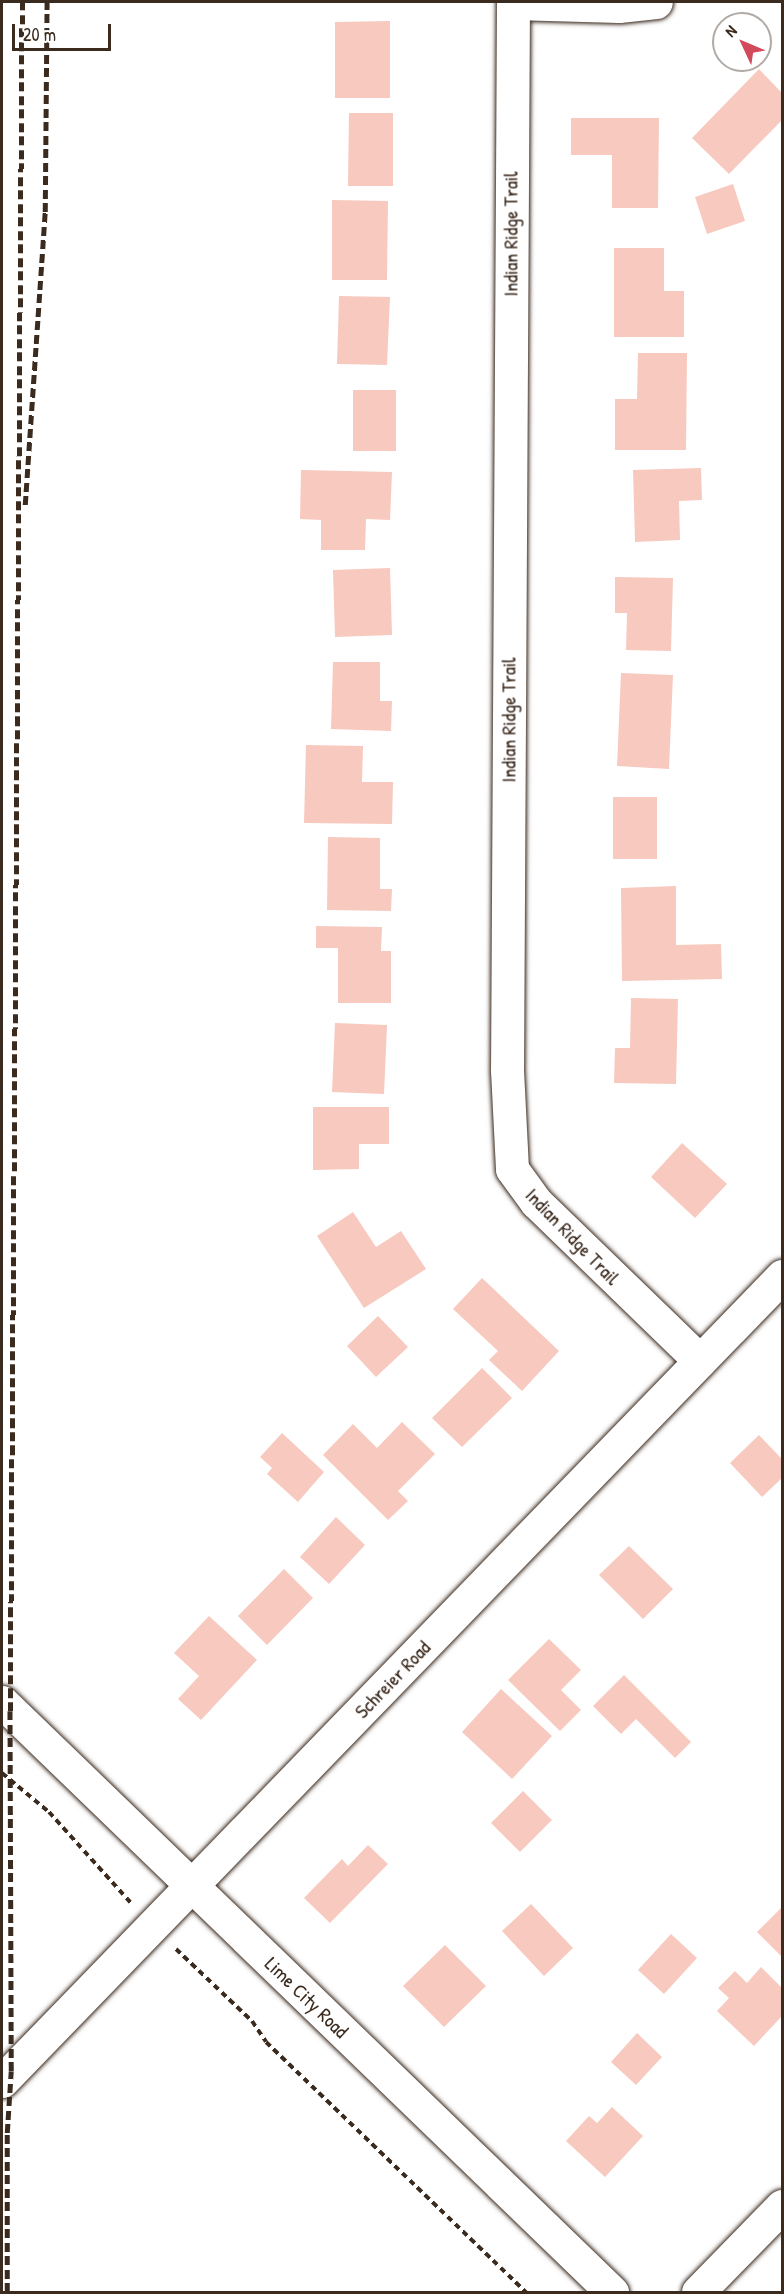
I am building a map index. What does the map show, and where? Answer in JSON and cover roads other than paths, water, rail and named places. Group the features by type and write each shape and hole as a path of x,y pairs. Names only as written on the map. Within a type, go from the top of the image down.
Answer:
{"street":[{"path":"513,2 619,6 656,2"},
{"name":"Indian Ridge Trail","path":"513,2 507,1046 512,1169 536,1202 700,1361"},
{"name":"Schreier Road","path":"2,2081 783,1276"},
{"name":"Lime City Road","path":"2,1702 612,2292"},
{"path":"698,2292 783,2206"}],"railway":[{"path":"7,2292 7,2133 11,2071 10,1711 22,2"},
{"path":"25,505 45,212 47,2"}]}
